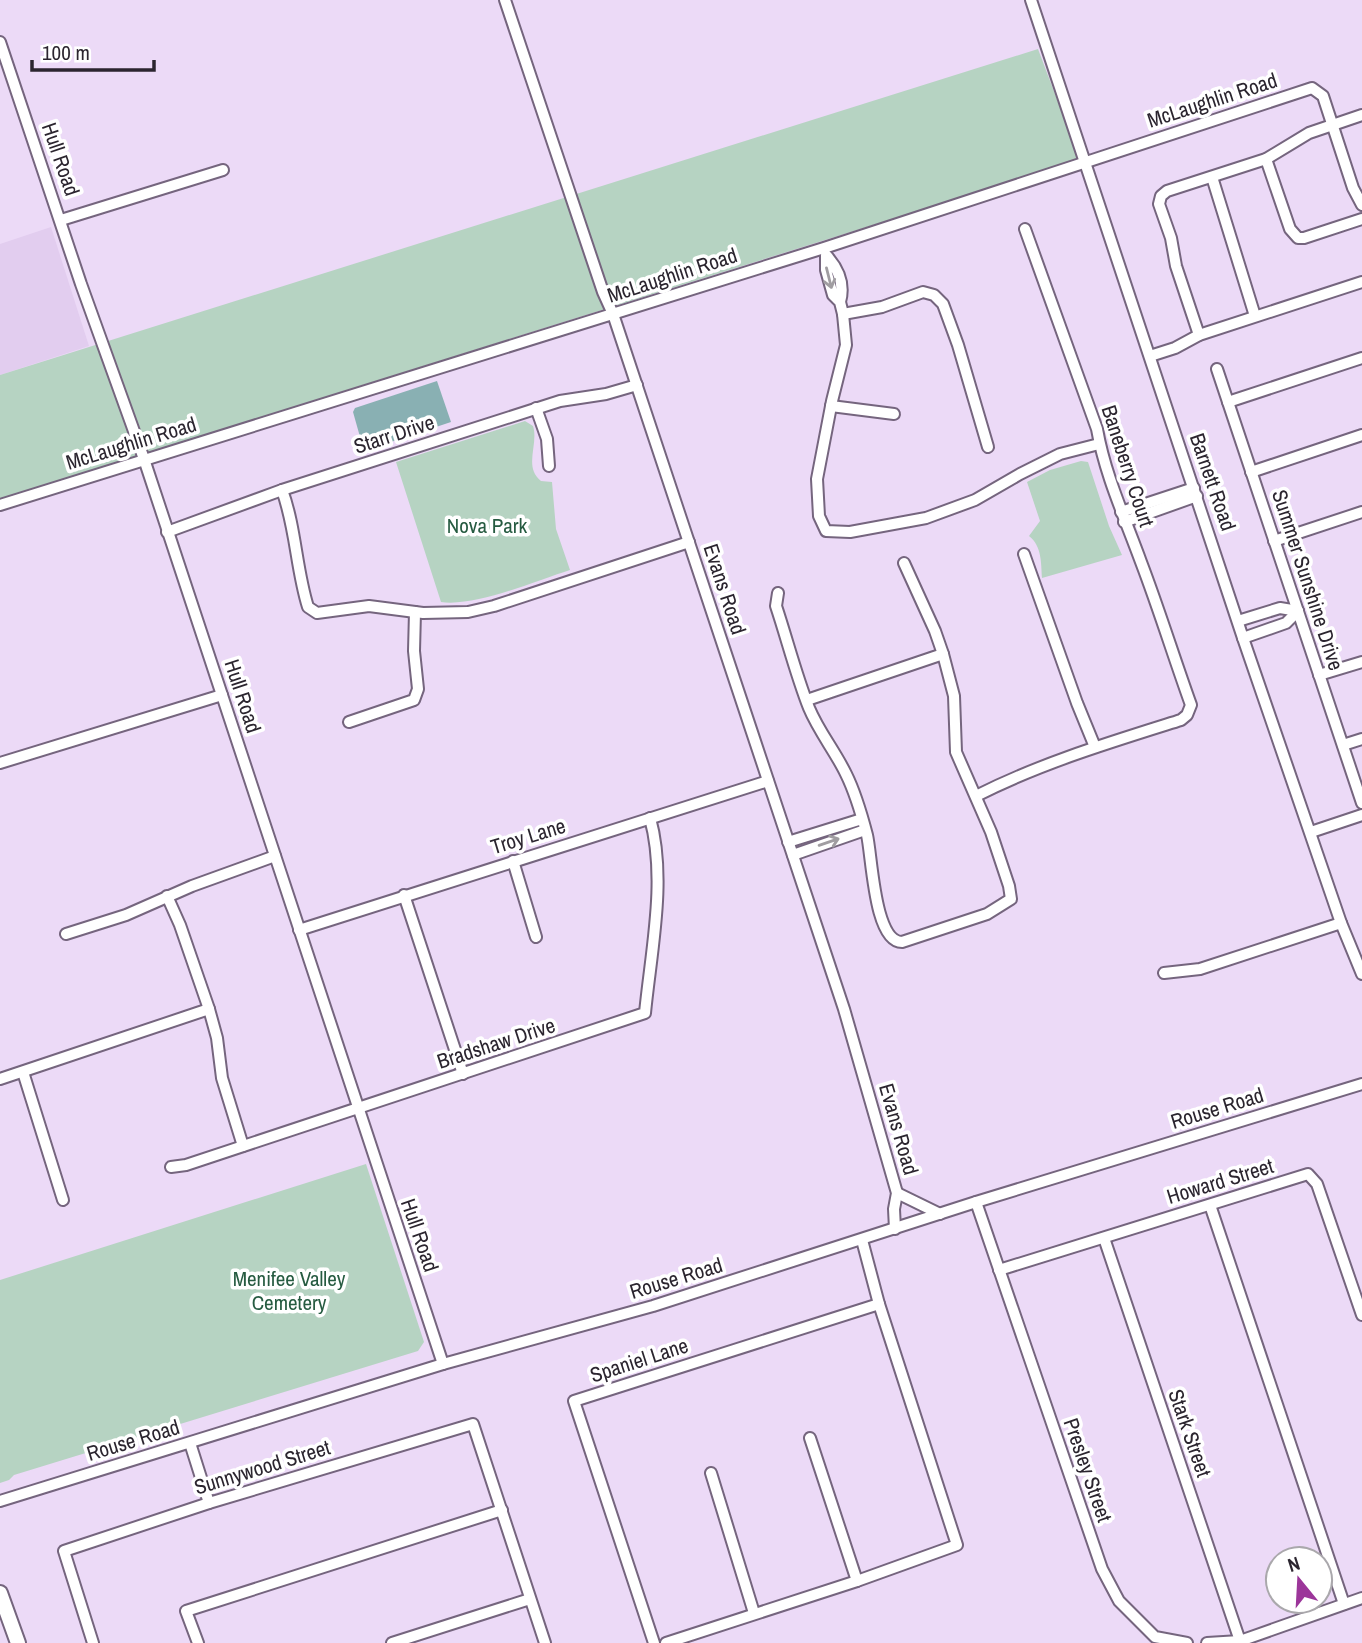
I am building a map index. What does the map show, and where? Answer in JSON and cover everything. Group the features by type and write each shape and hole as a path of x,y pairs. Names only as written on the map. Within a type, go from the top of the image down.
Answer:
{"main road":[{"path":"0,1593 18,1643"}],"street":[{"name":"Evans Road","path":"505,0 637,385 844,1009 897,1193 894,1209 895,1229"},
{"name":"Barnett Road","path":"1031,0 1243,638 1341,923 1362,974"},
{"name":"Hull Road","path":"0,43 81,284 144,459 443,1364"},
{"name":"McLaughlin Road","path":"0,505 613,314 825,251 1311,88 1322,96 1332,125"},
{"path":"1199,335 1176,267 1171,238 1159,204 1161,196 1167,191 1266,159 1302,136 1362,115"},
{"path":"1332,125 1353,188 1362,205"},
{"path":"1266,159 1293,235 1304,238 1362,219"},
{"path":"61,220 223,170"},
{"path":"1212,177 1255,316"},
{"name":"Baneberry Court","path":"1025,229 1097,429 1099,444 1123,517 1142,562 1191,705 1187,715 1181,720 1095,747"},
{"path":"825,251 835,266 843,290 840,302 844,314 846,345 817,479 819,516 826,531 850,532 926,518 975,500 1060,454 1099,444"},
{"path":"1150,356 1175,348 1199,335 1362,282"},
{"path":"844,314 882,307 923,292 934,295 943,304 958,345 988,447"},
{"path":"1228,402 1362,358"},
{"name":"Summer Sunshine Drive","path":"1217,369 1362,803"},
{"name":"Starr Drive","path":"167,532 282,490 536,408 637,385"},
{"path":"831,406 894,414"},
{"path":"536,408 547,439 549,466"},
{"path":"1251,472 1362,435"},
{"path":"282,490 289,507 308,607 317,613 369,606 415,612 468,612 494,606 689,542"},
{"path":"1123,517 1196,492"},
{"path":"1274,541 1362,512"},
{"path":"976,796 1007,780 1095,747 1024,554"},
{"path":"778,593 776,606 807,700 817,724 847,776 864,824 879,906 886,931 896,942 987,914 1011,899 991,832 956,752 954,696 943,654 904,563"},
{"path":"1238,621 1280,608 1298,611"},
{"path":"1243,638 1286,623 1298,611"},
{"path":"349,722 414,701 418,689 414,651 415,612"},
{"path":"807,700 943,654"},
{"path":"1319,675 1362,662"},
{"path":"0,763 222,695"},
{"path":"1343,745 1362,739"},
{"name":"Troy Lane","path":"299,930 768,781"},
{"path":"1311,832 1362,815"},
{"name":"Bradshaw Drive","path":"171,1167 186,1165 645,1013 658,883 657,847 650,818"},
{"path":"788,842 864,824"},
{"path":"793,855 864,824"},
{"path":"66,934 126,915 167,896 275,856"},
{"path":"513,860 536,937"},
{"path":"404,895 463,1074"},
{"path":"167,896 209,1009 217,1038 222,1078 243,1146"},
{"path":"1164,973 1200,969 1341,923"},
{"path":"0,1079 209,1009"},
{"path":"23,1072 63,1200"},
{"name":"Rouse Road","path":"0,1501 443,1364 653,1306 940,1213 1362,1084"},
{"name":"Howard Street","path":"999,1270 1308,1174 1317,1184 1362,1315"},
{"name":"Evans Road","path":"897,1193 940,1213"},
{"name":"Presley Street","path":"976,1202 1102,1569 1119,1601 1154,1640 1187,1643"},
{"path":"1210,1205 1344,1604"},
{"name":"Stark Street","path":"1104,1238 1240,1641"},
{"path":"666,1643 857,1581 957,1545 879,1304 862,1240"},
{"name":"Spaniel Lane","path":"654,1643 573,1401 879,1304"},
{"name":"Sunnywood Street","path":"93,1643 64,1551 209,1503 472,1424 502,1510"},
{"path":"810,1438 857,1581"},
{"path":"190,1443 209,1503"},
{"path":"711,1473 754,1613"},
{"path":"198,1643 186,1611 502,1510 545,1643"},
{"path":"1208,1643 1240,1641 1362,1598"},
{"path":"392,1643 530,1599"}],"shaded area":[{"path":"51,227 89,346 0,375 0,244"},
{"path":"437,381 451,422 364,451 353,412 355,408"}],"green space":[{"path":"1038,49 1080,160 0,499 0,375"},
{"name":"Nova Park","path":"525,421 533,426 533,469 541,481 552,482 556,529 570,570 488,597 455,603 441,602 396,462"},
{"path":"1081,461 1088,462 1109,526 1122,555 1042,578 1039,550 1029,536 1040,521 1027,482 1050,470"},
{"name":"Menifee Valley Cemetery","path":"366,1164 424,1342 418,1351 14,1475 0,1483 0,1280"}]}
